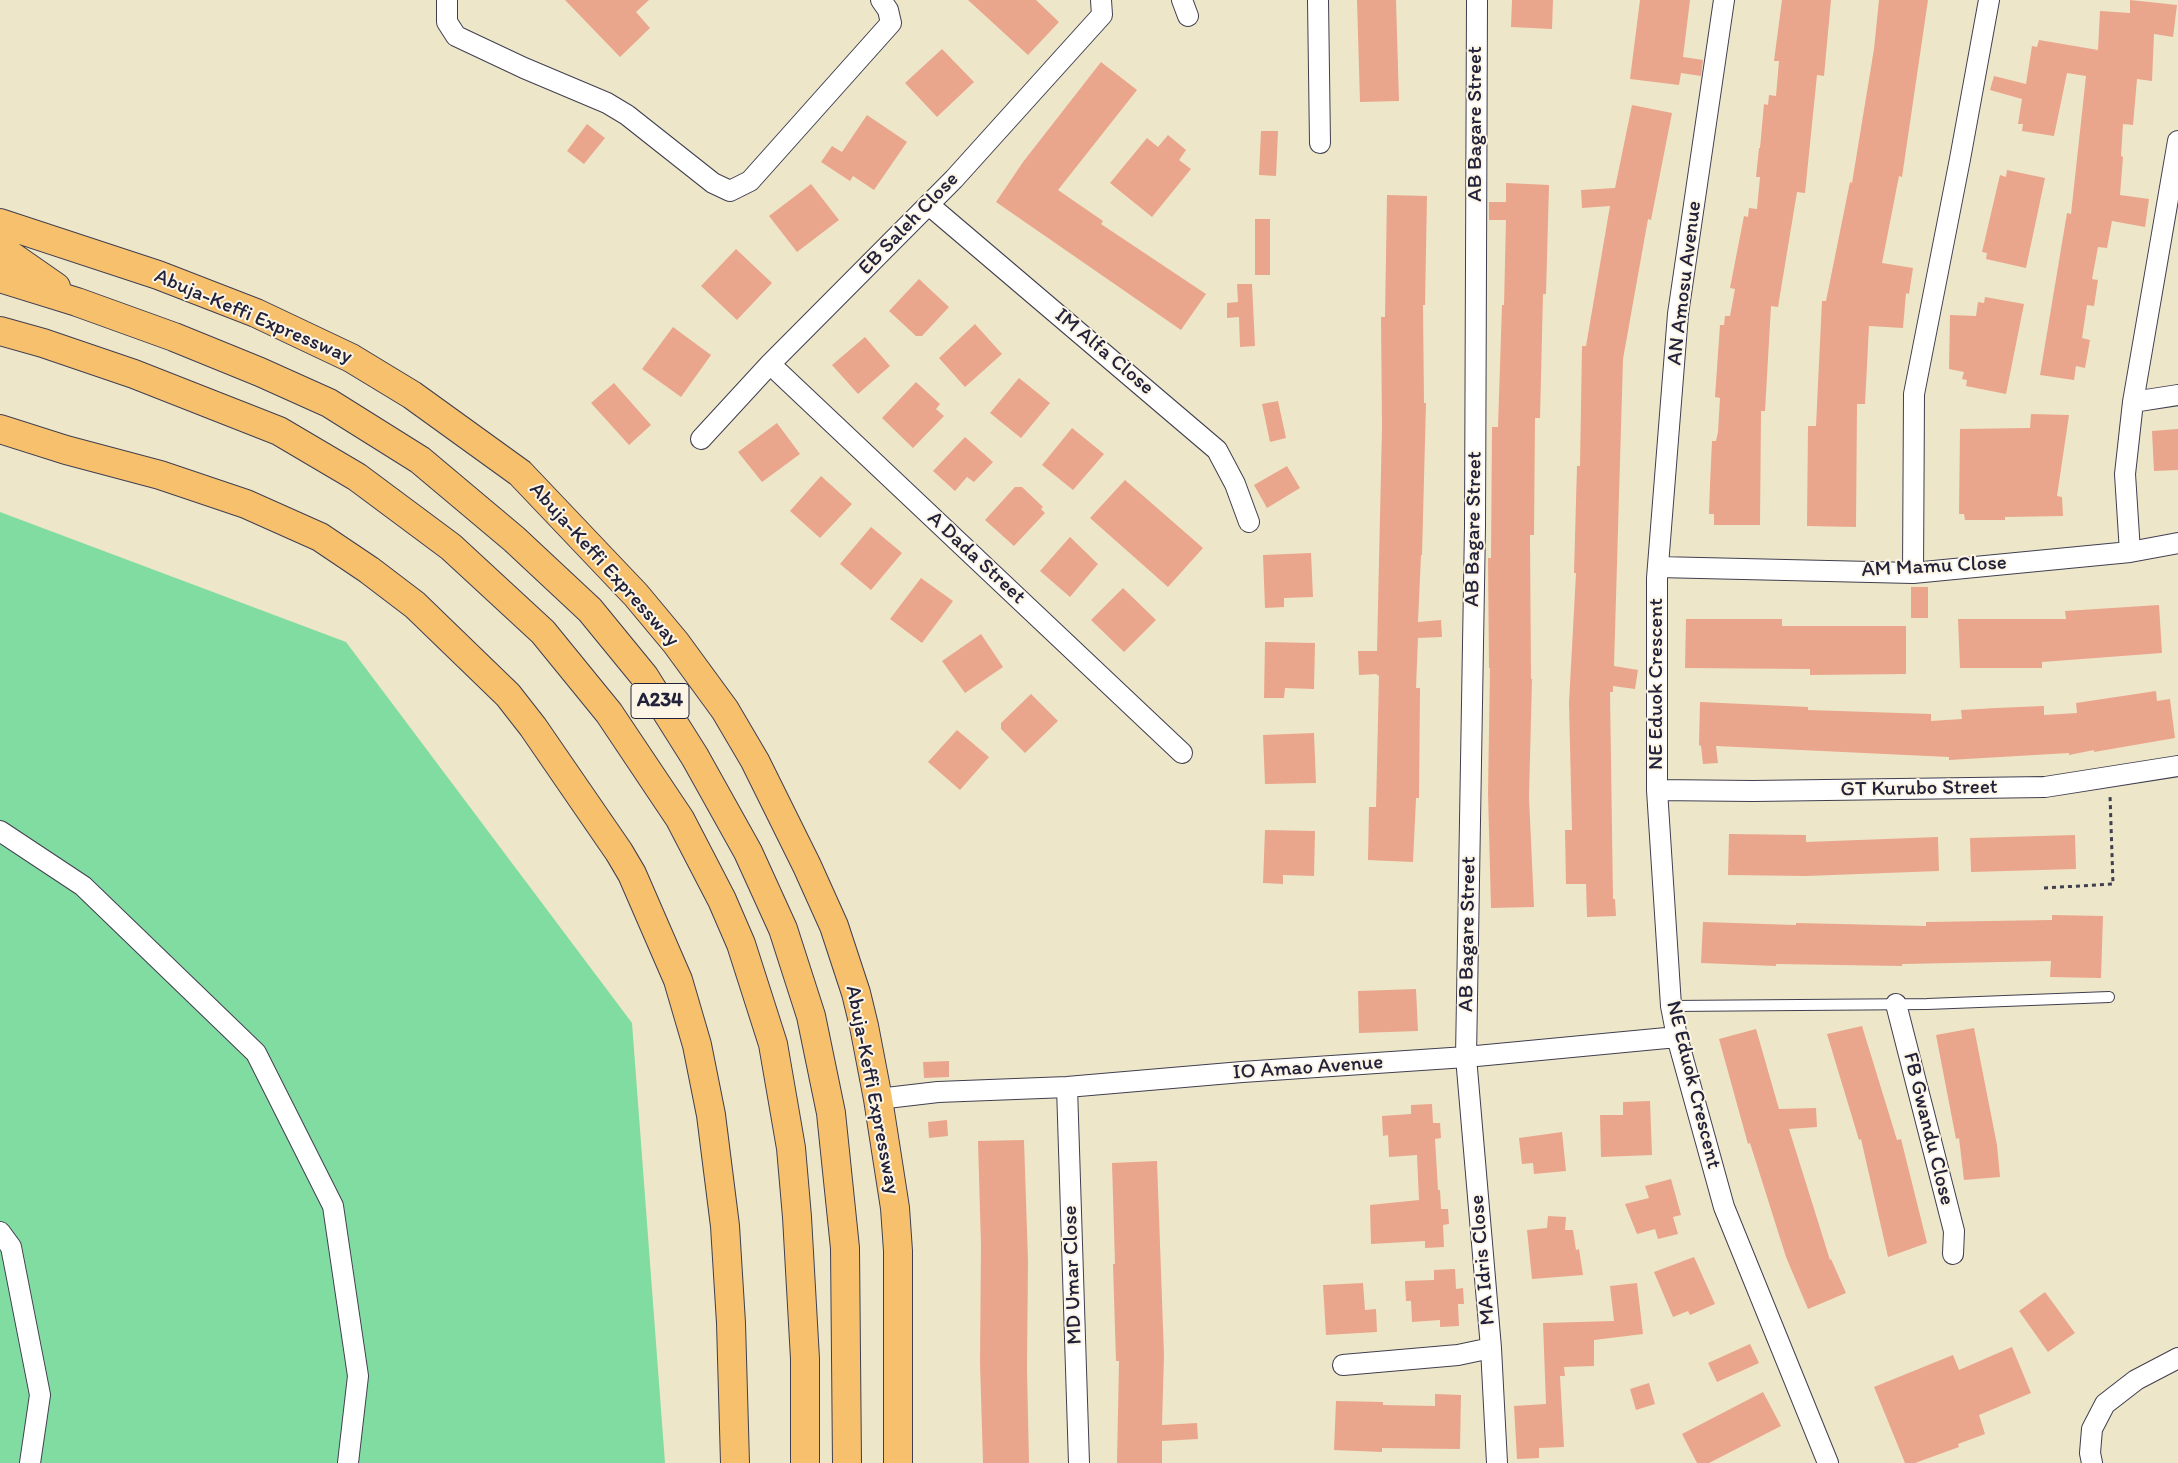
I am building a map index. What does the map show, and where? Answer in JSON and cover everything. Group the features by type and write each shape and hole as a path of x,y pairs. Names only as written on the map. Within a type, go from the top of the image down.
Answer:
{"highway":[{"name":"Abuja-Keffi Expressway","path":"0,223 158,275 256,313 350,358 412,394 520,473 636,595 676,643 725,710 755,762 807,866 834,926 856,993 878,1099 895,1208 898,1251 898,1463"},
{"path":"0,248 77,302"},
{"name":"Abuja-Keffi Expressway","path":"0,278 77,302 174,337 329,403 420,460 514,539 590,610 644,676 696,757 748,852 783,929 811,1016 831,1113 845,1248 847,1463"},
{"name":"A234","path":"1,331 43,343 134,374 279,430 357,477 451,547 494,586 542,632 609,713 680,820 722,900 741,944 773,1044 790,1148 805,1359 805,1463"},
{"path":"0,429 66,450 160,475 246,504 320,537 369,570 415,605 508,695 533,727 619,852 632,874 678,980 697,1045 711,1115 725,1226 731,1323 735,1463"},
{"path":"787,1463 805,1359"}],"street":[{"path":"447,0 447,22 456,36 524,68 607,103 628,115 713,183 730,191 750,181 891,23 888,10 881,0"},
{"name":"EB Saleh Close","path":"701,439 770,364 930,205 1102,15 1101,0"},
{"path":"1318,0 1320,143"},
{"name":"AB Bagare Street","path":"1466,1057 1475,526 1477,0"},
{"name":"AN Amosu Avenue","path":"1658,567 1678,314 1724,0"},
{"path":"1913,573 1914,394 1989,0"},
{"path":"2130,552 2125,474 2133,402 2178,141"},
{"name":"IM Alfa Close","path":"930,205 1218,450 1235,484 1249,522"},
{"name":"A Dada Street","path":"770,364 1182,753"},
{"path":"2133,402 2178,395"},
{"name":"AM Mamu Close","path":"1658,567 1913,573 2130,552 2178,543"},
{"name":"NE Eduok Crescent","path":"1658,567 1657,790 1671,1006 1677,1038 1724,1207 1828,1463"},
{"name":"GT Kurubo Street","path":"1657,790 1753,791 2045,787 2178,766"},
{"path":"0,831 83,886 256,1054 333,1206 358,1376 348,1463"},
{"name":"FB Gwandu Close","path":"1896,1004 1954,1231 1953,1254"},
{"name":"IO Amao Avenue","path":"878,1099 938,1092 1067,1086 1466,1057 1677,1038"},
{"name":"MA Idris Close","path":"1466,1057 1491,1348 1497,1463"},
{"name":"MD Umar Close","path":"1067,1086 1079,1463"},
{"path":"0,1232 12,1247 40,1395 30,1463"},
{"path":"1343,1366 1458,1355 1491,1348"},
{"path":"2092,1463 2090,1453 2092,1429 2105,1404 2136,1380 2178,1358"}],"lane":[{"path":"1671,1006 1896,1004 2109,997"}],"path":[{"path":"2044,888 2113,884 2109,777"}],"green space":[{"path":"0,512 346,642 632,1023 665,1463 0,1463"}],"building":[{"path":"565,0 649,0 636,12 650,28 620,57"},
{"path":"968,0 1036,0 1059,22 1028,55"},
{"path":"1357,0 1396,0 1399,101 1360,102"},
{"path":"1512,0 1553,0 1552,29 1511,27"},
{"path":"1640,0 1690,0 1683,57 1703,60 1701,76 1681,73 1679,85 1630,79"},
{"path":"1782,0 1831,0 1824,76 1817,75 1805,193 1797,192 1778,307 1771,306 1765,411 1761,411 1760,525 1714,525 1714,514 1709,514 1712,441 1716,441 1718,432 1720,398 1715,397 1720,325 1724,325 1725,316 1730,316 1735,289 1730,288 1744,216 1748,217 1749,208 1757,209 1760,177 1756,177 1764,104 1768,105 1769,95 1776,96 1779,61 1774,61"},
{"path":"1879,0 1928,0 1902,177 1899,176 1882,263 1913,268 1909,294 1906,293 1903,328 1869,326 1865,404 1857,404 1856,527 1807,526 1808,426 1816,426 1822,301 1826,301 1850,182 1852,183 1874,49"},
{"path":"2130,0 2177,5 2173,37 2154,34 2152,81 2137,79 2133,125 2123,124 2120,195 2149,199 2145,227 2112,221 2107,248 2098,247 2092,279 2098,280 2094,306 2087,305 2082,338 2090,340 2085,368 2076,366 2074,380 2040,375 2067,213 2071,214 2086,76 2067,73 2054,136 2022,131 2023,124 2018,124 2022,99 1990,90 1994,76 2026,84 2032,46 2037,47 2039,40 2098,50 2100,11 2130,13"},
{"path":"942,49 974,82 937,117 905,83"},
{"path":"1101,62 1137,90 1058,190 1103,221 1101,224 1206,294 1181,330 996,202 1023,162"},
{"path":"1632,105 1672,113 1651,220 1648,219 1623,359 1614,666 1638,670 1635,689 1613,686 1613,692 1610,692 1613,899 1615,899 1616,916 1587,917 1586,884 1566,884 1565,830 1572,830 1569,703 1576,573 1574,573 1577,466 1580,466 1582,346 1586,346 1610,206 1582,208 1581,190 1615,188"},
{"path":"867,115 907,142 874,190 853,176 850,181 821,162 832,146 842,152"},
{"path":"587,124 605,138 584,164 567,151"},
{"path":"1261,131 1278,131 1276,176 1259,175"},
{"path":"1168,135 1186,150 1179,160 1191,169 1152,217 1110,183 1147,138 1158,147"},
{"path":"2007,170 2045,178 2026,268 1986,259 1987,253 1982,252 2000,175 2006,177"},
{"path":"1506,183 1549,185 1546,294 1543,294 1540,418 1535,418 1534,535 1530,535 1532,679 1529,797 1534,907 1491,908 1488,793 1490,668 1488,558 1491,558 1492,427 1498,427 1506,220 1489,220 1489,202 1506,202"},
{"path":"811,184 839,220 797,252 769,216"},
{"path":"1387,195 1427,196 1425,305 1423,305 1424,403 1426,403 1422,555 1418,622 1441,620 1442,637 1418,638 1416,688 1420,688 1419,798 1416,798 1413,862 1368,860 1369,807 1376,807 1379,676 1376,674 1359,675 1358,651 1377,651 1382,427 1381,317 1385,317"},
{"path":"1255,219 1270,219 1270,275 1255,275"},
{"path":"736,249 772,283 737,320 701,286"},
{"path":"919,279 949,307 922,336 916,336 889,311"},
{"path":"1237,284 1252,284 1255,346 1240,347 1239,317 1227,318 1227,303 1238,302"},
{"path":"1985,297 2024,304 2006,394 1966,386 1967,380 1962,379 1964,372 1949,369 1950,315 1976,316 1978,302 1984,303"},
{"path":"975,324 1002,354 965,387 939,358"},
{"path":"673,327 711,355 681,397 642,369"},
{"path":"865,337 890,366 858,394 832,365"},
{"path":"1019,378 1050,403 1021,438 990,413"},
{"path":"916,382 940,404 936,409 944,416 913,448 882,418"},
{"path":"614,383 651,425 629,445 591,403"},
{"path":"1278,401 1286,438 1270,442 1262,404"},
{"path":"2031,414 2069,415 2057,496 2062,497 2063,516 2005,517 2005,520 1965,520 1964,514 1959,514 1960,429 2030,428"},
{"path":"777,423 800,454 762,482 738,452"},
{"path":"1072,428 1104,454 1073,490 1042,465"},
{"path":"2178,429 2178,470 2154,471 2152,431"},
{"path":"965,437 993,462 974,482 967,477 955,491 933,471"},
{"path":"1287,466 1300,488 1267,508 1254,485"},
{"path":"821,476 852,504 820,538 790,511"},
{"path":"1125,480 1203,548 1168,587 1090,518"},
{"path":"1015,487 1022,487 1043,507 1041,509 1045,513 1014,546 985,520"},
{"path":"871,527 902,553 871,590 840,564"},
{"path":"1070,537 1098,564 1070,597 1040,571"},
{"path":"1311,553 1313,597 1284,598 1284,607 1265,608 1263,555"},
{"path":"921,578 953,601 922,643 890,619"},
{"path":"1911,587 1928,587 1928,618 1911,618"},
{"path":"1123,588 1156,620 1124,652 1091,620"},
{"path":"2159,605 2162,653 2042,662 2042,668 1960,668 1958,619 2066,619 2065,611"},
{"path":"1686,619 1782,619 1782,626 1906,626 1906,674 1810,675 1810,669 1685,668"},
{"path":"981,634 1003,667 965,693 942,661"},
{"path":"1265,642 1315,643 1314,689 1285,688 1284,698 1264,698"},
{"path":"2156,691 2157,701 2170,699 2175,738 2069,755 2069,753 1949,760 1949,757 1716,746 1718,763 1703,764 1701,746 1699,745 1700,702 1808,707 1808,710 1931,714 1931,721 1962,719 1961,710 1996,708 2044,706 2044,715 2077,713 2076,703"},
{"path":"1031,694 1058,721 1025,753 1001,729 1001,723"},
{"path":"957,730 989,757 960,790 928,762"},
{"path":"1314,733 1316,783 1265,784 1263,735"},
{"path":"1265,830 1315,831 1314,876 1283,875 1283,884 1263,883"},
{"path":"1729,834 1806,835 1806,842 1938,837 1939,871 1806,876 1728,875"},
{"path":"2075,835 2076,869 1971,872 1970,838"},
{"path":"2052,915 2103,916 2101,978 2050,977 2051,961 1902,964 1902,966 1776,964 1776,966 1701,963 1703,922 1926,926 1926,922 2052,920"},
{"path":"1416,989 1418,1031 1359,1033 1358,991"},
{"path":"1862,1026 1897,1140 1901,1139 1927,1243 1888,1257 1861,1139 1859,1140 1827,1034"},
{"path":"1974,1028 1997,1145 2000,1177 1964,1180 1959,1138 1956,1139 1936,1035"},
{"path":"1756,1029 1779,1109 1816,1108 1817,1127 1789,1129 1830,1260 1846,1293 1808,1309 1786,1257 1750,1143 1748,1144 1719,1039"},
{"path":"949,1061 949,1077 924,1078 923,1062"},
{"path":"1650,1101 1652,1155 1601,1157 1600,1115 1623,1115 1623,1102"},
{"path":"1432,1104 1433,1123 1440,1123 1441,1138 1435,1139 1438,1190 1440,1190 1441,1209 1448,1209 1449,1224 1443,1225 1444,1247 1425,1248 1425,1241 1371,1244 1370,1205 1419,1200 1417,1155 1389,1157 1388,1135 1383,1136 1382,1116 1411,1114 1411,1105"},
{"path":"947,1120 948,1136 929,1138 928,1122"},
{"path":"1562,1132 1566,1171 1534,1174 1533,1163 1522,1164 1519,1138"},
{"path":"1024,1140 1028,1261 1027,1368 1029,1463 983,1463 978,1141"},
{"path":"1157,1161 1164,1355 1162,1425 1197,1423 1198,1439 1162,1441 1162,1463 1117,1463 1119,1361 1116,1361 1112,1163"},
{"path":"1671,1179 1681,1215 1673,1217 1678,1234 1658,1239 1655,1229 1637,1234 1625,1204 1649,1198 1645,1186"},
{"path":"1548,1216 1566,1217 1565,1230 1573,1230 1576,1250 1579,1249 1583,1275 1532,1279 1527,1230 1547,1228"},
{"path":"1694,1257 1715,1304 1690,1315 1688,1311 1673,1317 1654,1272"},
{"path":"1455,1269 1456,1289 1463,1288 1464,1304 1458,1304 1459,1326 1440,1327 1440,1320 1412,1322 1411,1301 1406,1301 1405,1281 1434,1280 1434,1270"},
{"path":"1363,1283 1365,1310 1376,1309 1377,1332 1326,1335 1323,1285"},
{"path":"1637,1283 1643,1334 1594,1340 1594,1366 1564,1367 1565,1376 1560,1376 1564,1447 1539,1448 1539,1458 1517,1459 1514,1406 1546,1404 1543,1323 1614,1321 1610,1286"},
{"path":"2045,1292 2075,1333 2048,1352 2019,1311"},
{"path":"1750,1344 1759,1363 1717,1382 1708,1363"},
{"path":"2012,1347 2031,1393 1979,1415 1985,1434 1958,1444 1959,1447 1915,1463 1905,1463 1874,1387 1953,1355 1959,1370"},
{"path":"1649,1383 1655,1404 1636,1410 1630,1389"},
{"path":"1763,1392 1781,1426 1709,1463 1697,1463 1682,1434"},
{"path":"1435,1394 1461,1395 1460,1449 1382,1448 1382,1452 1334,1450 1336,1401 1383,1402 1383,1405 1435,1406"}]}
